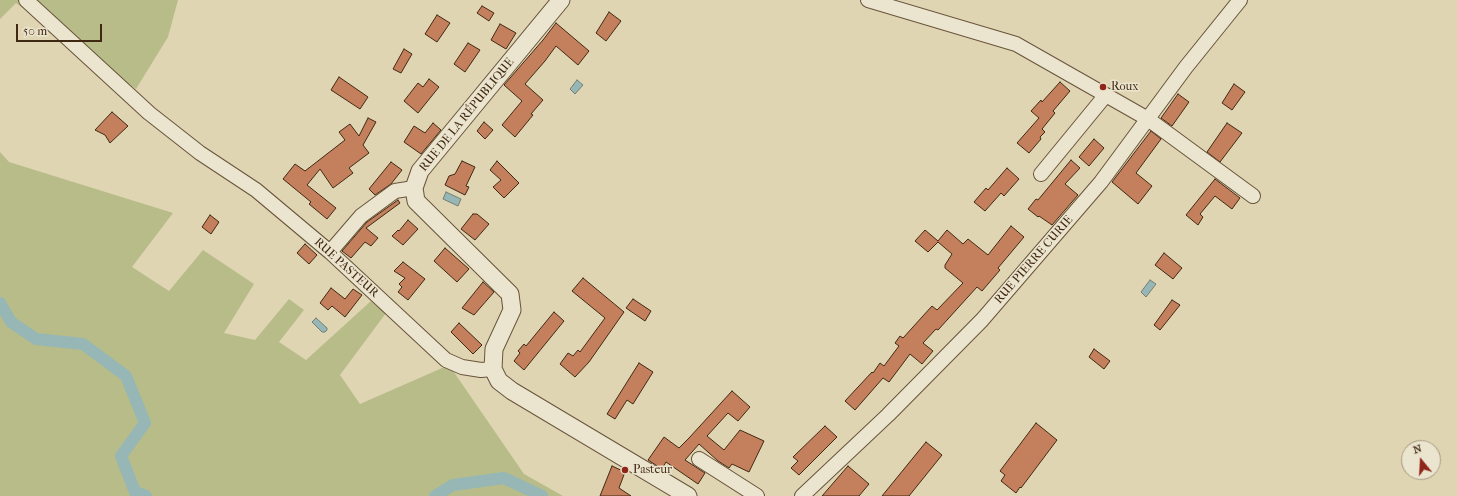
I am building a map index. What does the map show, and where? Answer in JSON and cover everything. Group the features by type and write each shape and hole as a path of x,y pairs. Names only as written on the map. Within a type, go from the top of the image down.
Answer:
{"street":[{"name":"RUE PASTEUR","path":"26,0 150,113 200,153 256,190 330,252 446,360 462,367 481,370 493,369"},
{"name":"RUE DE LA RÉPUBLIQUE","path":"414,188 420,170 561,0"},
{"path":"868,0 1016,44 1148,119 1253,196"},
{"name":"RUE PIERRE CURIE","path":"802,496 888,415 982,320 1101,182 1186,67 1240,0"},
{"path":"1041,174 1106,96"},
{"path":"330,252 362,216 395,192 414,188 416,201 510,294 512,310 494,349 493,369 499,381 688,496"},
{"path":"699,459 758,496"}],"green space":[{"path":"0,0 178,0 168,37 136,89 16,3 0,19"},
{"path":"0,152 9,162 173,213 132,267 169,291 203,250 254,284 224,333 255,340 289,299 304,310 279,342 306,360 371,301 386,313 340,375 360,404 449,365 524,474 563,496 0,496"}],"water":[{"path":"577,80 583,85 575,94 570,89"},
{"path":"446,192 461,199 458,206 443,199"},
{"path":"1150,280 1156,284 1146,297 1141,292"},
{"path":"316,318 327,328 325,332 322,332 312,322"}],"building":[{"path":"482,6 494,13 489,21 477,13"},
{"path":"609,12 621,21 606,41 596,33"},
{"path":"437,15 450,23 437,42 425,34"},
{"path":"556,23 589,51 578,65 556,46 525,84 543,100 515,137 502,125 522,101 504,85"},
{"path":"500,24 516,33 506,49 491,40"},
{"path":"468,43 480,50 465,72 454,64"},
{"path":"404,49 412,54 401,73 393,69"},
{"path":"339,77 368,97 360,109 331,90"},
{"path":"429,79 439,87 418,113 404,101 418,83 423,87"},
{"path":"1060,82 1070,91 1053,111 1055,113 1042,129 1045,132 1040,137 1041,139 1029,153 1017,143 1039,118 1031,111 1041,100 1042,102"},
{"path":"1234,84 1245,92 1232,110 1222,103"},
{"path":"1178,94 1189,102 1172,126 1161,118"},
{"path":"112,112 128,126 110,143 105,135 95,130"},
{"path":"368,118 376,122 363,145 369,153 349,168 353,173 333,188 320,169 307,185 336,208 327,219 309,204 311,202 283,179 295,164 305,171 345,140 339,132 350,124 359,136"},
{"path":"484,122 493,130 485,139 477,131"},
{"path":"433,123 441,130 421,154 404,142 414,126 425,133"},
{"path":"1227,123 1242,133 1220,162 1207,152"},
{"path":"1151,131 1161,139 1136,173 1152,186 1138,204 1112,182"},
{"path":"1094,139 1104,148 1089,166 1079,157"},
{"path":"1071,160 1080,168 1065,184 1078,195 1052,225 1028,209 1036,199 1038,200"},
{"path":"462,161 475,167 466,186 469,187 465,195 445,185 449,176 455,174"},
{"path":"497,161 519,183 504,198 493,187 501,180 490,170"},
{"path":"391,162 402,170 391,184 375,195 369,189"},
{"path":"1007,168 1019,179 1004,196 1001,193 985,211 974,202 986,188 988,190"},
{"path":"1215,179 1240,198 1232,209 1215,196 1200,214 1203,217 1198,225 1186,215"},
{"path":"398,200 400,203 366,228 378,238 371,246 365,242 351,258 342,251 367,222"},
{"path":"473,214 477,214 489,224 475,240 461,229"},
{"path":"210,215 219,222 211,234 202,227"},
{"path":"408,220 418,229 403,245 392,236 398,230 399,231"},
{"path":"1011,226 1024,237 998,268 1000,270 982,291 977,287 938,330 936,329 923,343 933,351 922,364 910,354 889,382 883,378 855,410 845,401 872,372 873,373 880,363 884,366 899,346 895,343 900,336 903,338 932,306 937,310 963,283 945,268 945,265 952,254 938,242 928,252 915,241 925,230 938,241 947,230 963,244 968,239 988,255"},
{"path":"305,244 317,255 309,264 297,253"},
{"path":"445,248 469,269 457,282 434,261"},
{"path":"1164,253 1182,268 1173,279 1155,265"},
{"path":"403,262 425,279 408,300 398,292 402,287 399,284 405,278 394,271"},
{"path":"583,278 624,312 589,362 575,377 560,364 568,353 573,356 578,350 580,352 605,318 572,291"},
{"path":"483,282 494,292 474,315 462,308"},
{"path":"331,288 345,299 353,289 362,295 345,317 332,306 328,310 320,303"},
{"path":"633,299 651,311 645,321 626,308"},
{"path":"1172,300 1180,305 1160,330 1154,325"},
{"path":"554,312 564,321 524,370 514,361 520,353 518,351 524,344 526,346"},
{"path":"459,323 482,345 473,354 451,332"},
{"path":"1094,349 1110,361 1104,369 1089,357"},
{"path":"639,363 653,372 633,404 627,400 615,419 607,414"},
{"path":"732,391 750,407 738,421 728,413 707,436 724,450 740,430 764,441 749,472 732,464 729,468 718,461 699,444 685,460 705,473 698,484 666,462 662,469 648,460 664,437 679,448"},
{"path":"1036,423 1057,440 1016,493 1001,481 1005,475 1000,471"},
{"path":"825,426 837,437 799,475 791,468 798,461 793,457"},
{"path":"926,442 942,455 909,496 882,496"},
{"path":"612,466 625,472 619,488 631,496 600,496"},
{"path":"848,466 869,484 859,496 822,496"}],"waterway":[{"path":"0,303 11,322 36,339 83,344 126,376 145,423 121,456 135,492 146,496"},
{"path":"435,496 453,485 504,478 542,496"}],"place":[{"name":"Roux","path":"1103,87"},
{"name":"Pasteur","path":"625,470"}]}
